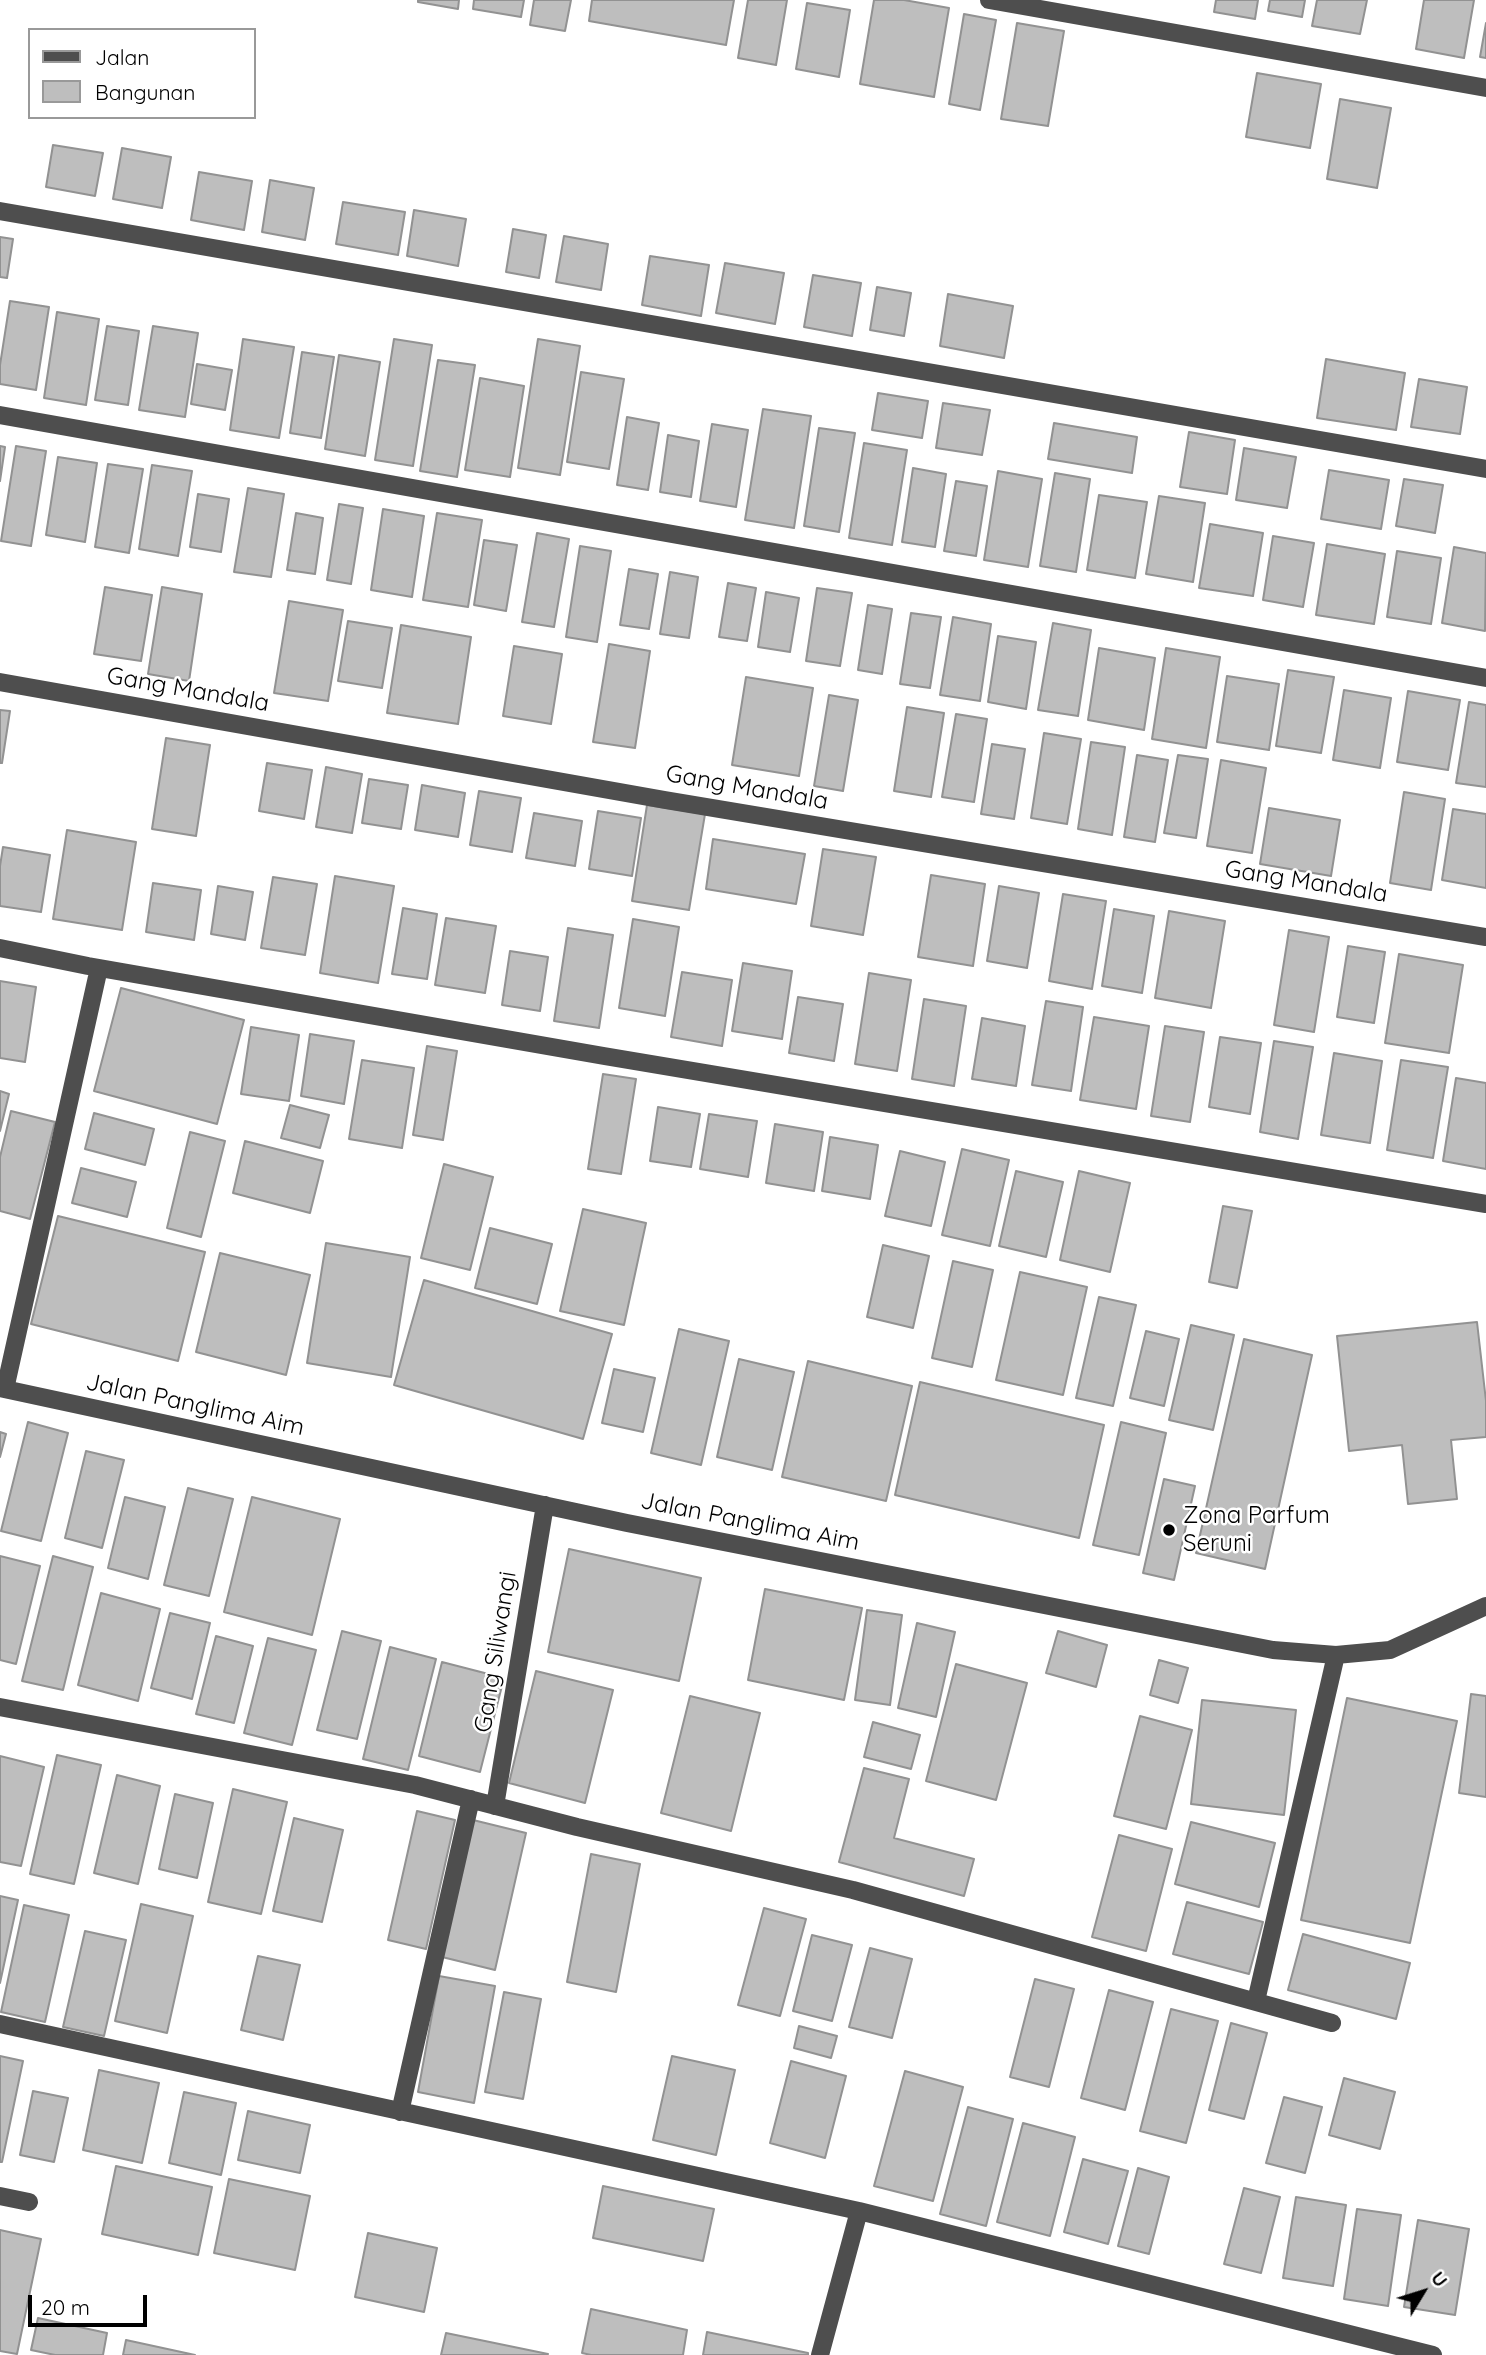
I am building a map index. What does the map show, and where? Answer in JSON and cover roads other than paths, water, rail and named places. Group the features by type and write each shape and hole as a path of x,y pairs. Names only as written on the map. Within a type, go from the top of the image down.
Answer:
{"street":[{"path":"989,0 1486,88"},
{"path":"0,211 1486,470"},
{"path":"0,415 1486,678"},
{"name":"Gang Mandala","path":"0,682 665,800 1486,937"},
{"path":"0,948 99,968 604,1056 1486,1204"},
{"path":"2,1389 99,968"},
{"name":"Jalan Panglima Aim","path":"2,1389 545,1505 1272,1650 1336,1655 1390,1650 1486,1605"},
{"name":"Gang Siliwangi","path":"495,1806 545,1505"},
{"path":"1256,2001 1336,1655"},
{"path":"0,1707 415,1785 577,1827 853,1890 1332,2023"},
{"path":"400,2112 471,1799"},
{"path":"0,2025 859,2211 1433,2355"},
{"path":"0,2196 29,2202"},
{"path":"820,2355 859,2211"}],"place":[{"name":"Zona Parfum Seruni","path":"1169,1530"}]}
